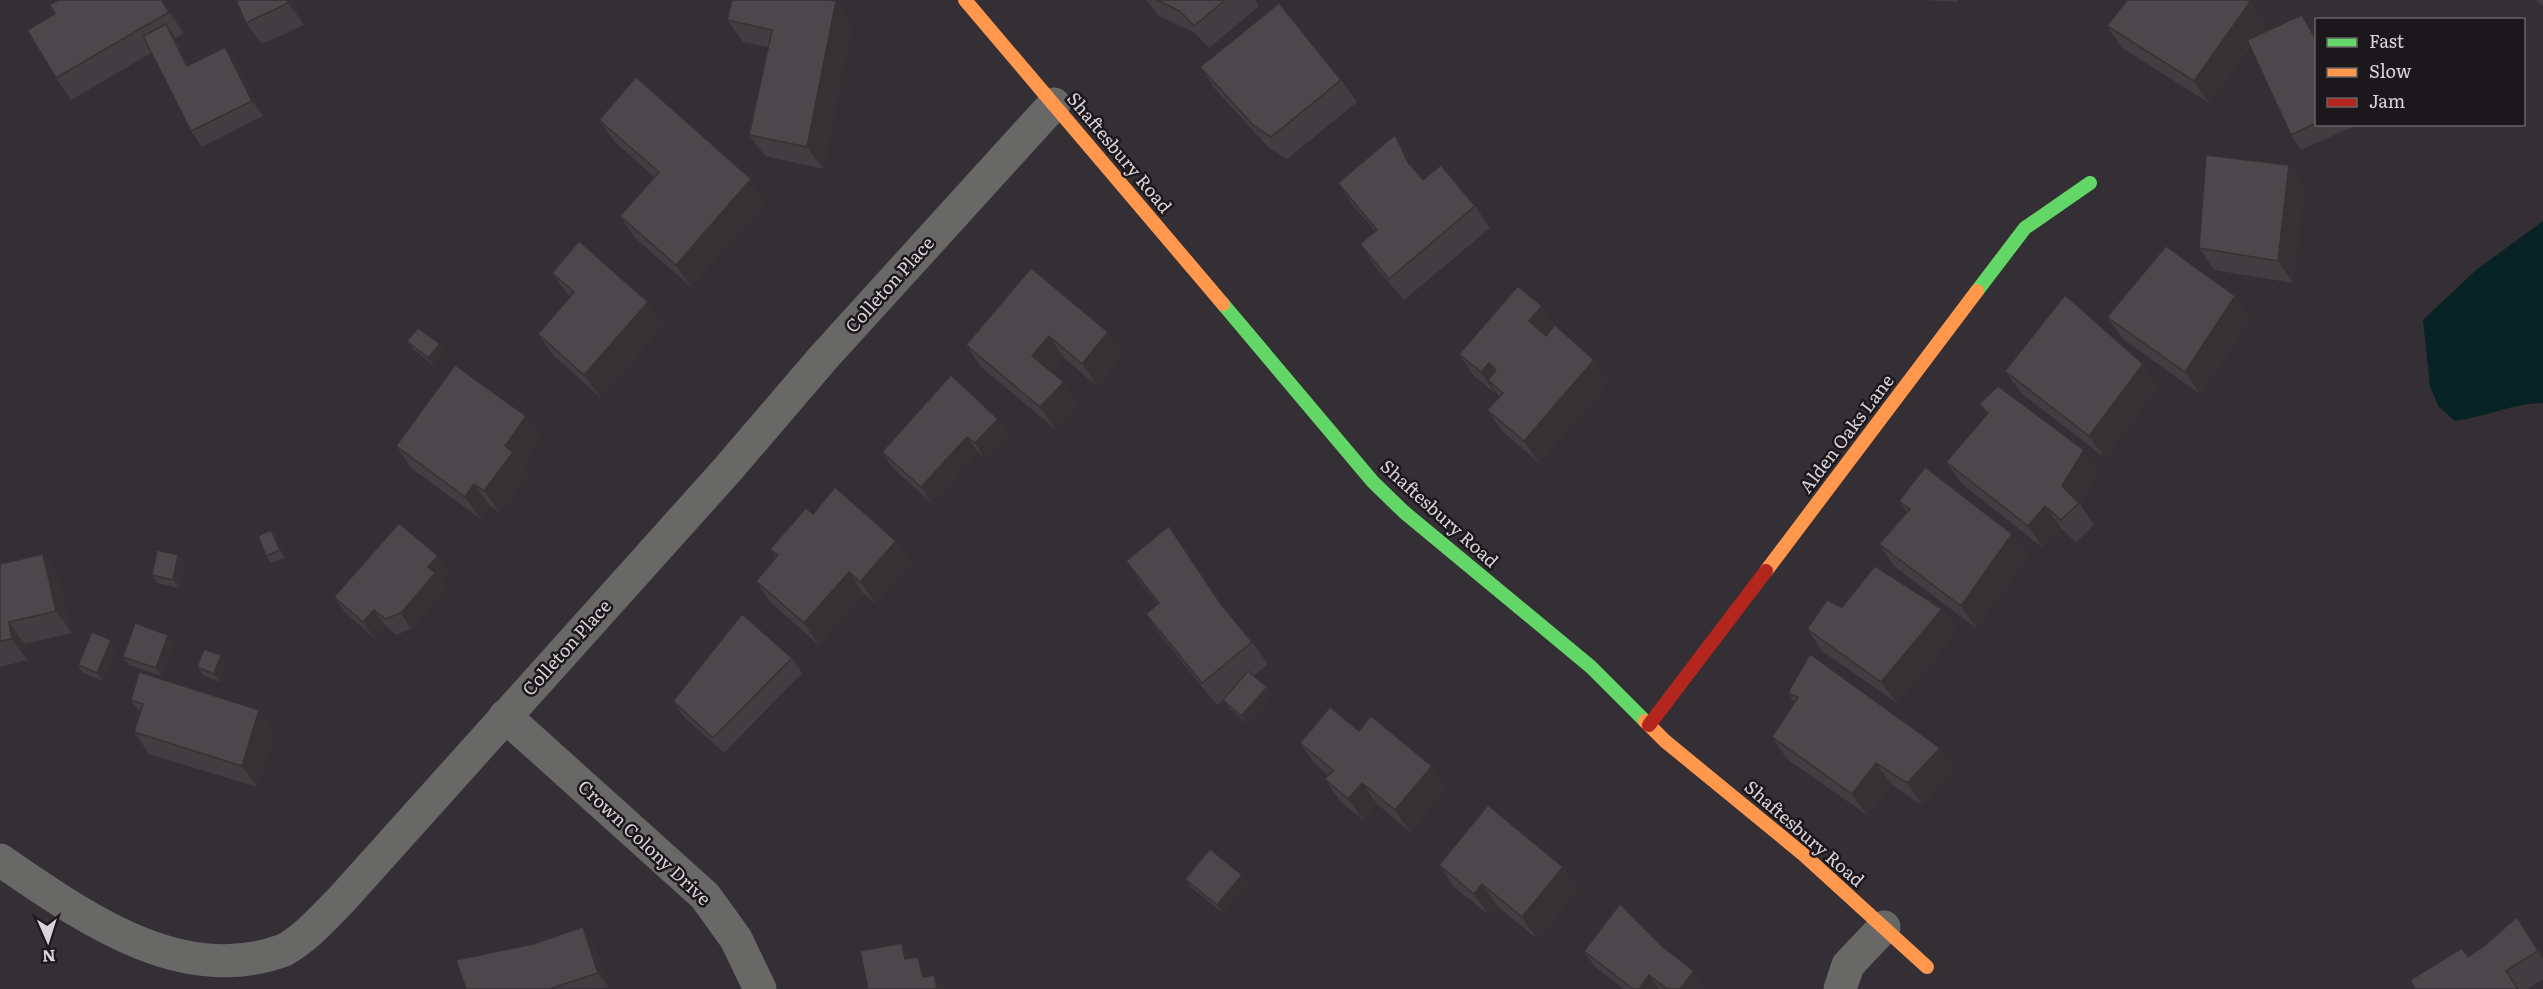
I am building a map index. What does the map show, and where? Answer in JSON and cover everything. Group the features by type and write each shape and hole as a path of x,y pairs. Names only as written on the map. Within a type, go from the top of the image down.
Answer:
{"street":[{"name":"Shaftesbury Road","path":"965,0 1373,482 1404,512 1591,667 1649,725 1804,855 1927,967"},
{"name":"Colleton Place","path":"0,860 73,910 143,951 183,964 225,966 266,958 303,937 342,899 728,469 824,358 1054,104"},
{"name":"Alden Oaks Lane","path":"1649,725 2025,228 2090,183"},
{"name":"Crown Colony Drive","path":"506,716 705,896 736,939 760,989"},
{"path":"1840,989 1848,964 1884,927"}],"water":[{"path":"2543,221 2543,403 2521,405 2455,421 2439,407 2430,387 2423,320 2476,270"}],"building":[{"path":"58,0 162,0 169,12 56,78 27,30 55,14 50,5"},
{"path":"236,0 287,0 288,3 246,23"},
{"path":"732,0 836,1 807,147 749,135 772,30 727,20"},
{"path":"1157,0 1225,0 1194,26 1180,11"},
{"path":"2127,0 2248,0 2250,2 2194,81 2107,26"},
{"path":"1279,3 1341,80 1271,137 1254,126 1200,67"},
{"path":"2302,15 2315,38 2315,123 2291,135 2247,40"},
{"path":"166,24 187,66 225,47 252,101 191,131 143,36"},
{"path":"636,77 751,179 676,265 620,216 659,172 599,120"},
{"path":"1395,135 1408,162 1423,180 1441,165 1475,206 1389,279 1360,244 1377,230 1338,183"},
{"path":"2206,155 2289,165 2278,261 2199,248"},
{"path":"579,241 648,302 584,375 538,334 574,292 552,273"},
{"path":"2166,246 2235,296 2185,372 2107,317"},
{"path":"1031,268 1108,332 1082,364 1049,336 1032,356 1064,382 1040,407 966,345"},
{"path":"1518,286 1542,306 1529,321 1546,336 1555,325 1594,360 1524,441 1487,410 1503,393 1488,380 1496,370 1489,363 1481,372 1459,354"},
{"path":"2065,295 2143,364 2089,436 2005,371"},
{"path":"418,328 440,344 428,358 407,341"},
{"path":"455,365 526,416 505,446 513,452 484,491 474,484 465,497 396,446"},
{"path":"951,375 998,419 975,443 967,437 921,487 882,452"},
{"path":"1998,386 2084,450 2062,486 2079,503 2061,520 2045,506 2028,526 1946,462 1988,413 1979,404"},
{"path":"1925,467 2012,534 1961,606 1879,544 1910,509 1899,501"},
{"path":"835,487 896,541 860,582 849,572 804,623 756,581 778,555 770,549 806,508 813,514"},
{"path":"399,523 438,556 428,567 435,573 401,613 385,619 374,610 363,622 334,597"},
{"path":"1169,526 1220,603 1252,642 1202,683 1146,614 1159,603 1126,561"},
{"path":"271,530 280,550 266,556 258,536"},
{"path":"157,550 178,555 173,580 152,575"},
{"path":"43,554 56,611 9,622 12,639 0,641 0,564"},
{"path":"1875,566 1942,609 1881,682 1807,629 1827,600 1842,607"},
{"path":"742,614 792,658 713,738 673,701"},
{"path":"135,623 168,635 156,668 123,657"},
{"path":"92,632 111,640 97,673 78,665"},
{"path":"204,649 221,655 214,674 197,667"},
{"path":"1810,654 1940,748 1907,783 1876,763 1852,794 1772,737 1798,697 1788,693"},
{"path":"1248,671 1267,687 1241,716 1223,700"},
{"path":"139,672 259,710 242,766 134,732 143,704 131,700"},
{"path":"1330,707 1359,731 1371,716 1432,766 1395,810 1362,783 1348,799 1325,779 1333,770 1300,743"},
{"path":"1488,805 1563,867 1522,917 1482,884 1474,894 1439,865"},
{"path":"1210,849 1242,875 1217,905 1185,879"},
{"path":"1620,904 1663,947 1694,971 1680,989 1667,989 1649,975 1639,989 1633,989 1584,951"},
{"path":"2517,917 2538,951 2506,971 2518,989 2415,989 2410,980 2462,948 2468,957"},
{"path":"583,927 598,973 549,989 466,989 456,960 533,944"},
{"path":"902,943 905,959 918,957 923,977 934,975 937,989 868,989 860,951"}],"traffic: fast":[{"path":"1977,291 2025,228 2090,183"},
{"path":"1223,304 1373,482 1404,512 1591,667 1645,721"}],"traffic: slow":[{"path":"965,0 1223,304"},
{"path":"1766,571 1977,291"},
{"path":"1645,721 1665,741 1804,855 1927,967"}],"traffic: jam":[{"path":"1649,725 1766,571"}]}
